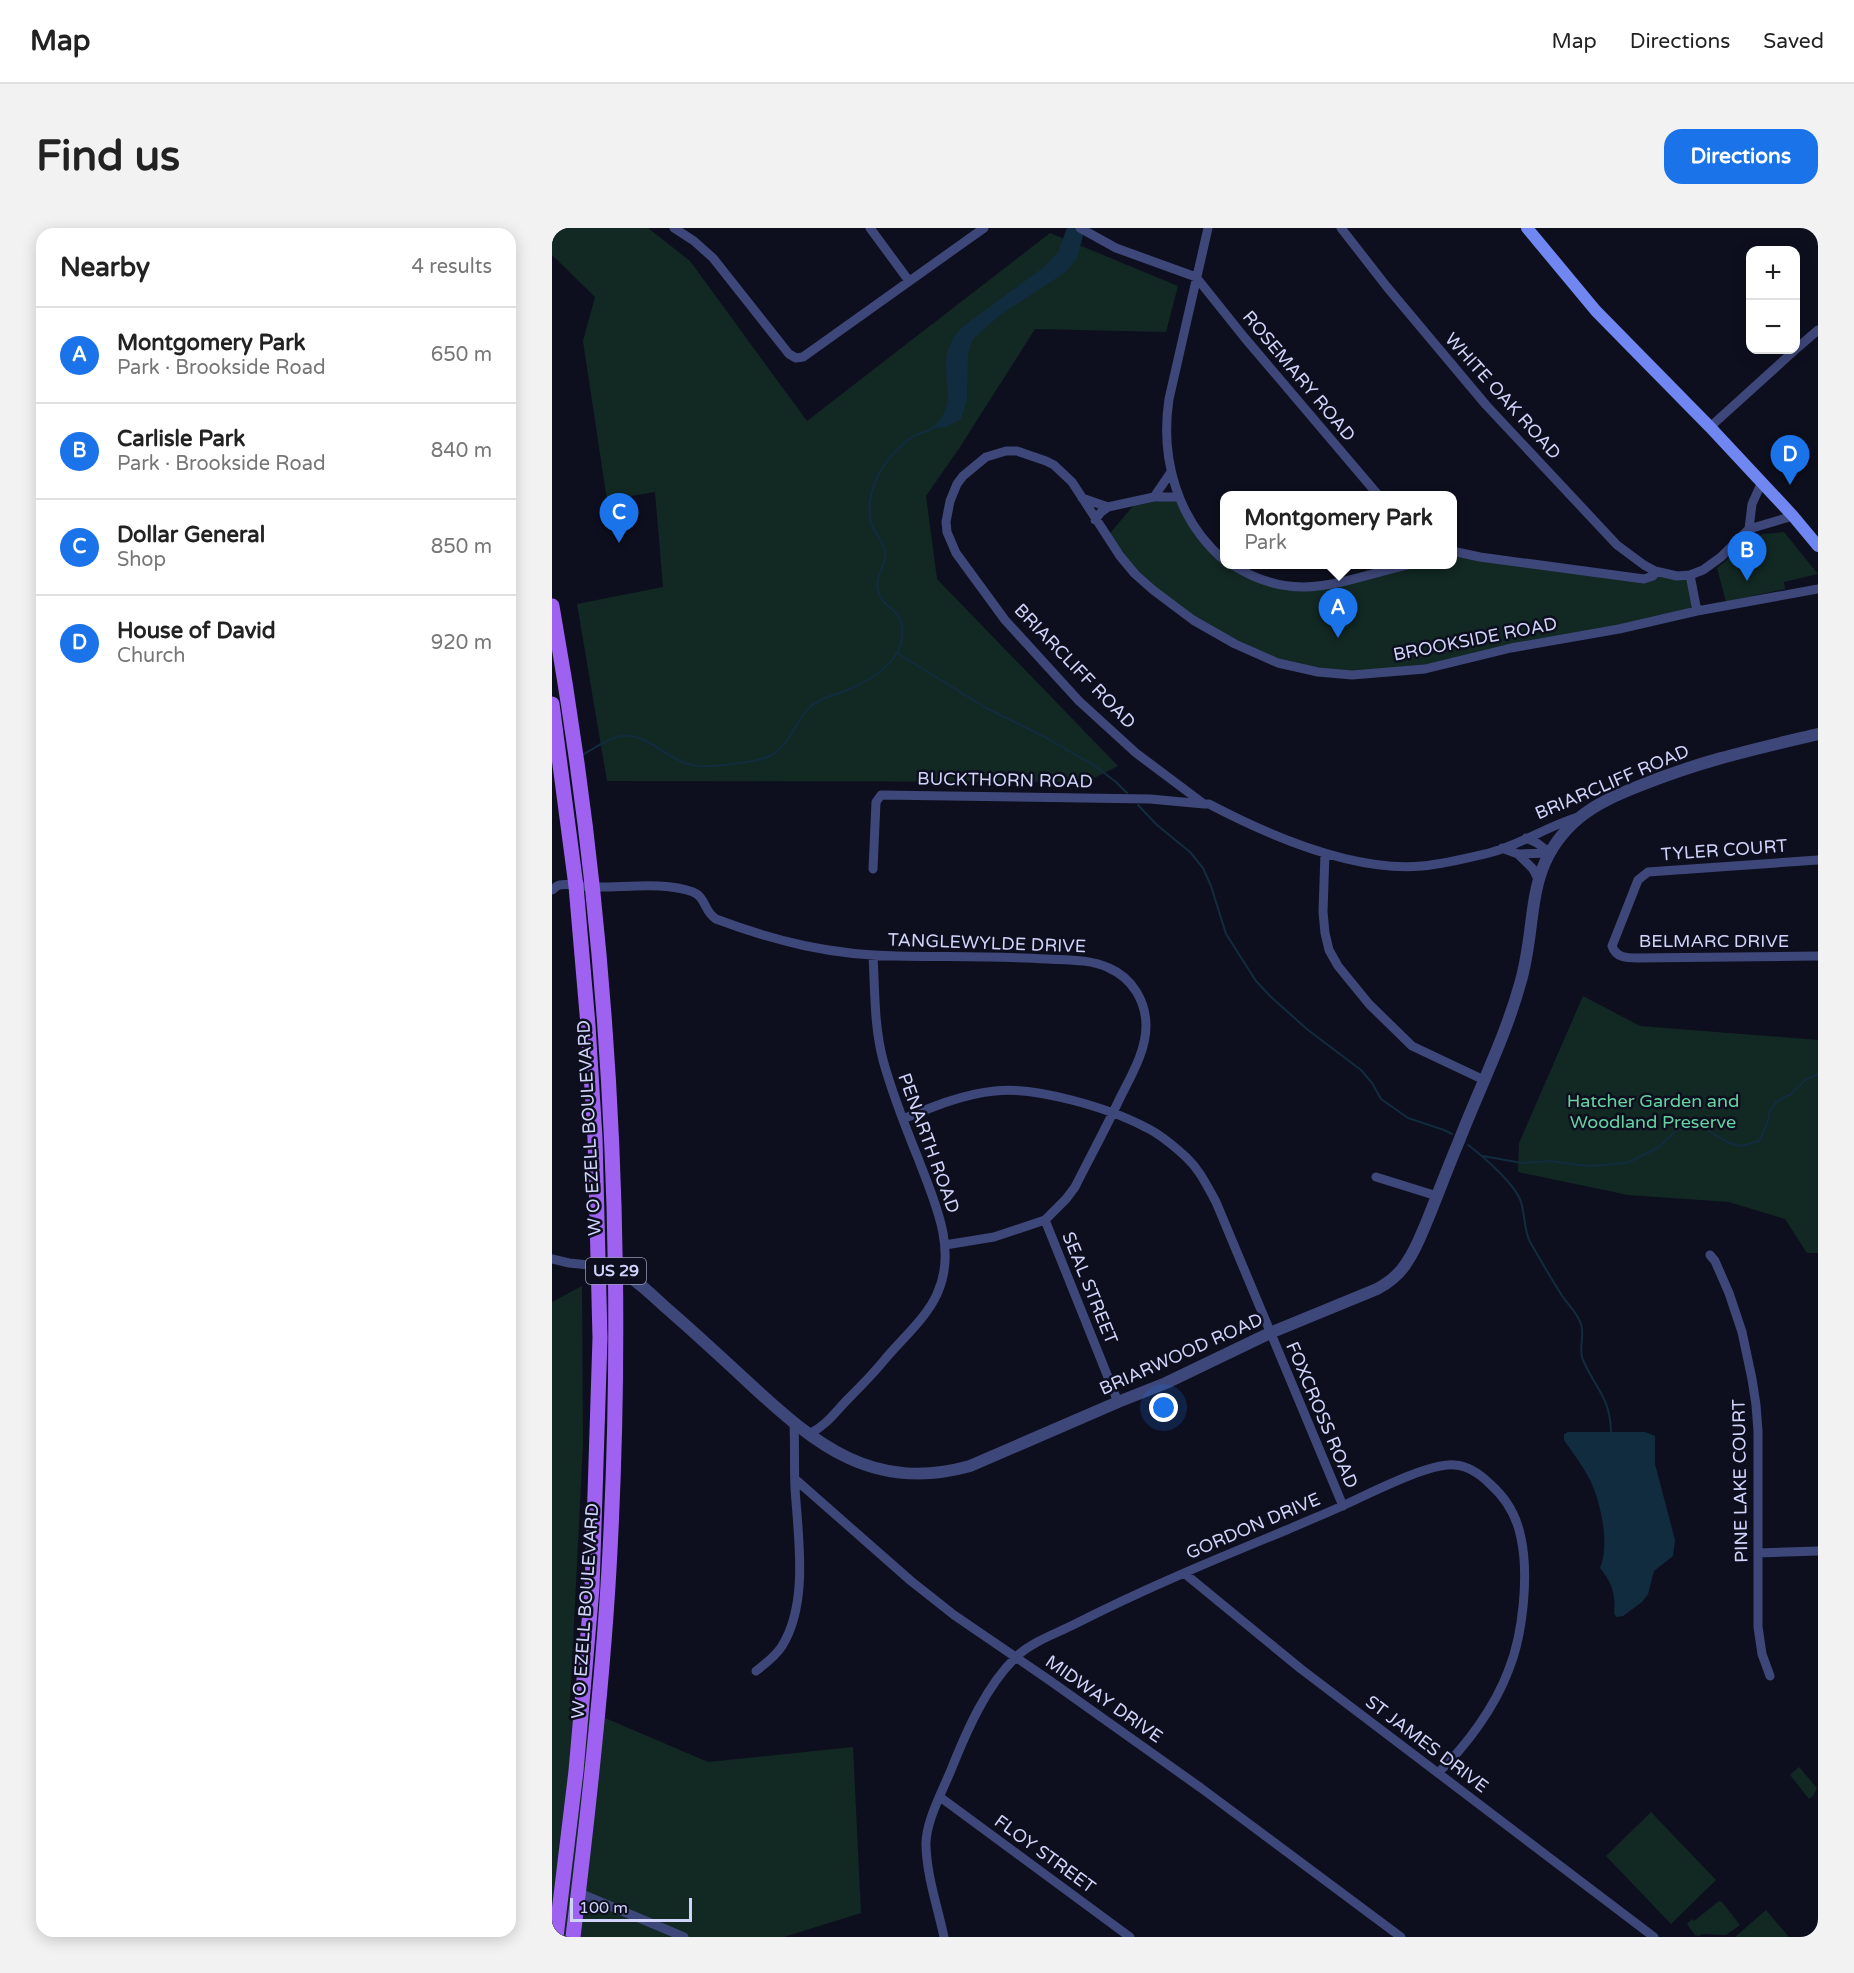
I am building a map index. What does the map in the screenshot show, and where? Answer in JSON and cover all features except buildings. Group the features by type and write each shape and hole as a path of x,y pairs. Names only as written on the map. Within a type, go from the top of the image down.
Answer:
{"main road":[{"path":"1527,228 1596,311 1762,482 1818,546"},
{"name":"W O EZELL BOULEVARD","path":"552,606 566,692 584,887 598,1266 598,1422 592,1588 579,1748 556,1937"},
{"name":"W O EZELL BOULEVARD","path":"552,704 584,887 604,1028 616,1268 609,1571 595,1750 573,1937"},
{"path":"598,1422 614,1420"},
{"path":"579,1748 595,1750"}],"street":[{"path":"674,228 707,252 789,354 796,358 803,357 984,228"},
{"path":"870,228 909,281"},
{"path":"1208,228 1166,420 1166,441 1171,472 1179,497 1203,538 1220,556"},
{"name":"WHITE OAK ROAD","path":"1341,228 1387,287 1486,405 1617,545 1655,571"},
{"path":"1083,230 1116,248 1196,277"},
{"name":"ROSEMARY ROAD","path":"1196,277 1281,382 1376,491"},
{"path":"1800,345 1818,330"},
{"path":"1710,427 1790,354"},
{"name":"BRIARCLIFF ROAD","path":"1082,498 1067,476 1046,461 1017,451 996,453 986,457 963,476 953,492 946,522 950,543 979,587 1005,620 1079,701 1136,753 1204,804 1209,804 1252,825 1325,853 1387,865 1422,866 1492,852 1581,816 1611,799 1677,771 1736,753 1818,734"},
{"path":"1154,497 1171,472"},
{"path":"1749,529 1752,504 1762,482"},
{"path":"1095,520 1108,507 1154,497 1179,497"},
{"path":"1082,498 1108,507"},
{"name":"BROOKSIDE ROAD","path":"1082,498 1095,520 1135,574 1166,601 1193,620 1235,644 1278,663 1318,672 1352,675 1425,669 1511,648 1818,589"},
{"path":"1457,551 1480,557 1644,579 1653,576 1655,571 1677,576 1690,575 1703,570 1721,557 1749,529 1793,516"},
{"path":"1241,569 1261,579 1312,588 1347,582 1393,569"},
{"path":"1690,575 1697,611"},
{"name":"BUCKTHORN ROAD","path":"873,869 876,802 877,798 885,794 1150,799 1204,804"},
{"name":"BRIARWOOD ROAD","path":"552,1259 616,1268 646,1290 794,1424 828,1448 849,1459 868,1466 909,1473 951,1472 990,1459 1166,1383 1270,1333 1386,1285 1396,1276 1409,1260 1437,1196 1520,985 1530,942 1533,902 1538,879 1558,841 1581,816"},
{"name":"BRIARCLIFF ROAD","path":"1526,838 1550,853"},
{"path":"1502,848 1518,854 1550,853"},
{"path":"1325,853 1323,912 1325,933 1329,950 1338,966 1369,1004 1412,1046 1484,1080"},
{"path":"1518,854 1533,869 1538,879"},
{"name":"TYLER COURT","path":"1612,950 1612,943 1638,880 1648,872 1818,860"},
{"name":"TANGLEWYLDE DRIVE","path":"552,890 560,884 584,887 645,886 691,891 699,896 712,916 774,939 816,950 873,956 995,956 1082,961 1101,965 1128,980 1140,998 1145,1015 1146,1031 1139,1056 1075,1187 1045,1220 994,1237 945,1245"},
{"name":"BELMARC DRIVE","path":"1612,950 1622,957 1638,958 1818,956"},
{"name":"PENARTH ROAD","path":"809,1434 827,1423 864,1385 928,1308 937,1295 944,1264 945,1245 939,1214 886,1070 878,1035 873,956"},
{"name":"FOXCROSS ROAD","path":"903,1119 972,1095 1009,1090 1058,1097 1113,1113 1155,1133 1186,1157 1196,1167 1216,1203 1343,1506"},
{"path":"1376,1177 1437,1196"},
{"name":"SEAL STREET","path":"1045,1220 1118,1402"},
{"name":"PINE LAKE COURT","path":"1710,1255 1736,1312 1752,1378 1758,1431 1758,1627 1762,1654 1770,1676"},
{"path":"756,1671 783,1645 795,1609 799,1564 794,1424"},
{"name":"GORDON DRIVE","path":"944,1937 926,1847 927,1832 969,1728 998,1680 1015,1658 1029,1647 1095,1613 1184,1573 1408,1477 1442,1466 1456,1465 1469,1469 1496,1489 1511,1510 1522,1539 1524,1577 1520,1622 1513,1658 1503,1683 1477,1727 1438,1773"},
{"name":"MIDWAY DRIVE","path":"795,1479 954,1615 1210,1795 1401,1937"},
{"path":"1758,1553 1818,1551"},
{"name":"ST JAMES DRIVE","path":"1184,1573 1301,1669 1654,1937"},
{"name":"FLOY STREET","path":"940,1797 1130,1937"},
{"path":"562,1890 578,1892 684,1937"}],"green space":[{"path":"552,228 648,228 690,261 807,421 1050,233 1178,286 1166,332 1035,329 926,496 937,579 1118,766 1086,782 607,781 577,604 663,587 655,492 607,500 583,341 595,297 552,255"},
{"path":"1179,497 1216,553 1220,555 1220,569 1243,569 1261,579 1304,587 1379,569 1457,569 1457,551 1653,576 1690,575 1697,611 1425,669 1352,675 1278,663 1214,632 1153,590 1106,538 1133,506"},
{"path":"1784,532 1818,574 1784,582 1785,589 1726,602 1717,568 1755,537"},
{"name":"Hatcher Garden and Woodland Preserve","path":"1583,996 1640,1026 1818,1040 1818,1253 1807,1253 1785,1219 1729,1202 1628,1195 1518,1172 1519,1143"},
{"path":"582,1286 583,1444 570,1703 708,1762 853,1747 861,1913 784,1937 552,1937 552,1302"},
{"path":"1799,1767 1817,1788 1809,1799 1790,1775"},
{"path":"1651,1812 1716,1880 1671,1924 1606,1856"},
{"path":"1719,1901 1740,1925 1726,1935 1695,1935 1687,1924"},
{"path":"1766,1910 1789,1937 1735,1937"}],"water":[{"path":"1067,228 1085,228 1077,258 1066,272 1000,315 973,339 968,353 967,400 961,419 946,427 930,429 940,420 948,400 946,358 955,336 962,327 1044,267 1058,252"},
{"path":"1568,1432 1645,1432 1655,1436 1655,1464 1675,1540 1673,1556 1654,1571 1648,1594 1642,1602 1623,1616 1616,1617 1614,1613 1612,1589 1600,1568 1603,1559 1604,1536 1598,1500 1587,1475 1564,1440 1564,1434"}],"waterway":[{"path":"582,755 612,739 630,736 644,740 679,760 695,766 724,765 764,758 778,751 810,707 824,698 861,684 888,665 899,649 902,627 897,614 884,602 878,591 877,586 885,552 871,523 870,499 880,472 897,450 909,439 932,429"},
{"path":"897,653 986,708 1043,736 1095,766 1127,793"},
{"path":"1138,805 1157,825 1190,852 1203,868 1226,934 1256,981 1271,997 1308,1030 1361,1070 1381,1099 1408,1118 1452,1134"},
{"path":"1483,1156 1522,1163 1550,1161 1588,1166 1627,1163 1659,1147 1680,1127 1693,1125 1706,1129 1729,1143 1741,1146 1759,1141 1770,1111 1776,1102 1791,1094 1805,1080 1818,1074"},
{"path":"1468,1145 1498,1171 1518,1195 1530,1242 1581,1324 1582,1356 1605,1401 1611,1431"}],"place":[{"name":"House of David","path":"1790,485"},
{"name":"Dollar General","path":"619,543"},
{"name":"Carlisle Park","path":"1747,581"},
{"name":"Montgomery Park","path":"1338,638"}]}
